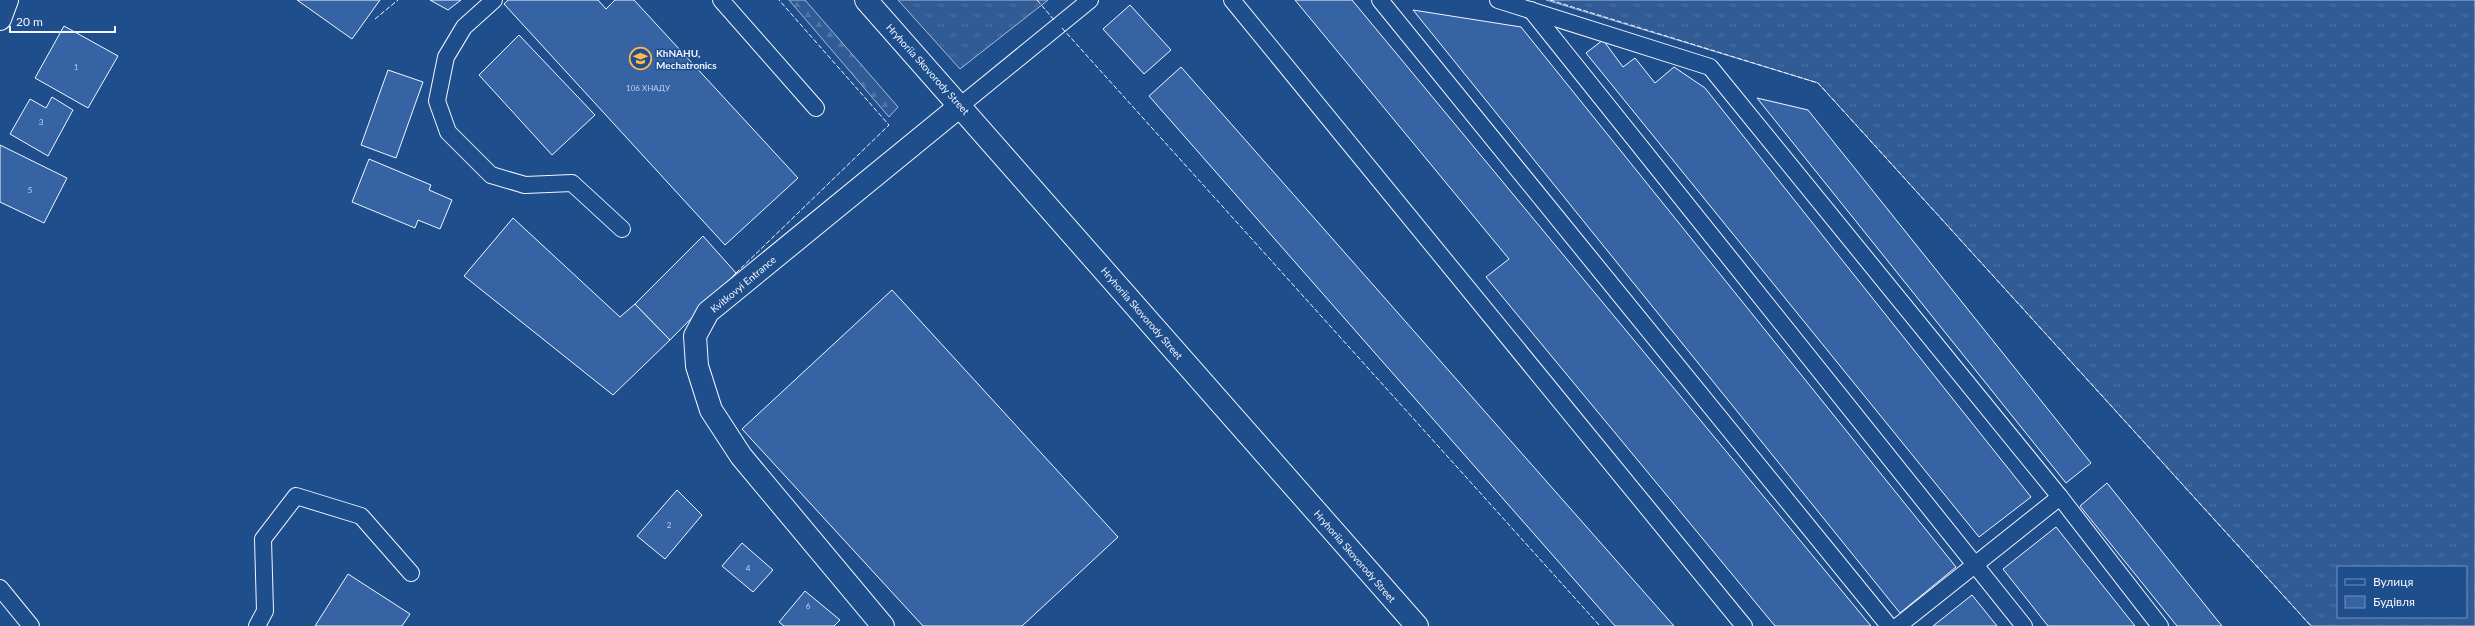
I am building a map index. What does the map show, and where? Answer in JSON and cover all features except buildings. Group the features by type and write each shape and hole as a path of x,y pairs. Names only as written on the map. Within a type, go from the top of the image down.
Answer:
{"street":[{"path":"0,19 7,0"},
{"name":"Hryhoriia Skovorody Street","path":"866,0 1417,626"},
{"name":"Kvitkovyi Entrance","path":"883,626 741,456 711,410 697,366 695,336 708,312 960,106"}],"lane":[{"path":"494,0 464,27 446,57 437,101 448,132 491,174 525,185 572,182 622,229"},
{"path":"721,0 816,108"},
{"path":"960,106 1090,0"},
{"path":"1232,0 1744,626"},
{"path":"1380,0 1888,626"},
{"path":"1498,0 1710,68 2060,497 2160,626"},
{"path":"1531,10 2024,626"},
{"path":"257,626 266,611 263,539 296,496 361,516 410,574"},
{"path":"1898,626 2060,497"},
{"path":"0,588 31,626"}],"green space":[{"path":"789,0 805,0 898,107 889,117"},
{"path":"898,0 1048,0 960,69"},
{"path":"1546,0 2475,0 2475,626 2311,626 1818,83"}],"fence":[{"path":"375,19 398,0"},
{"path":"736,273 889,125 779,0"},
{"path":"1037,0 1055,21"},
{"path":"1550,0 1818,83 2311,626"},
{"path":"1062,28 1600,626"}],"place":[{"name":"KhNAHU, Mechatronics","path":"640,59"}]}
